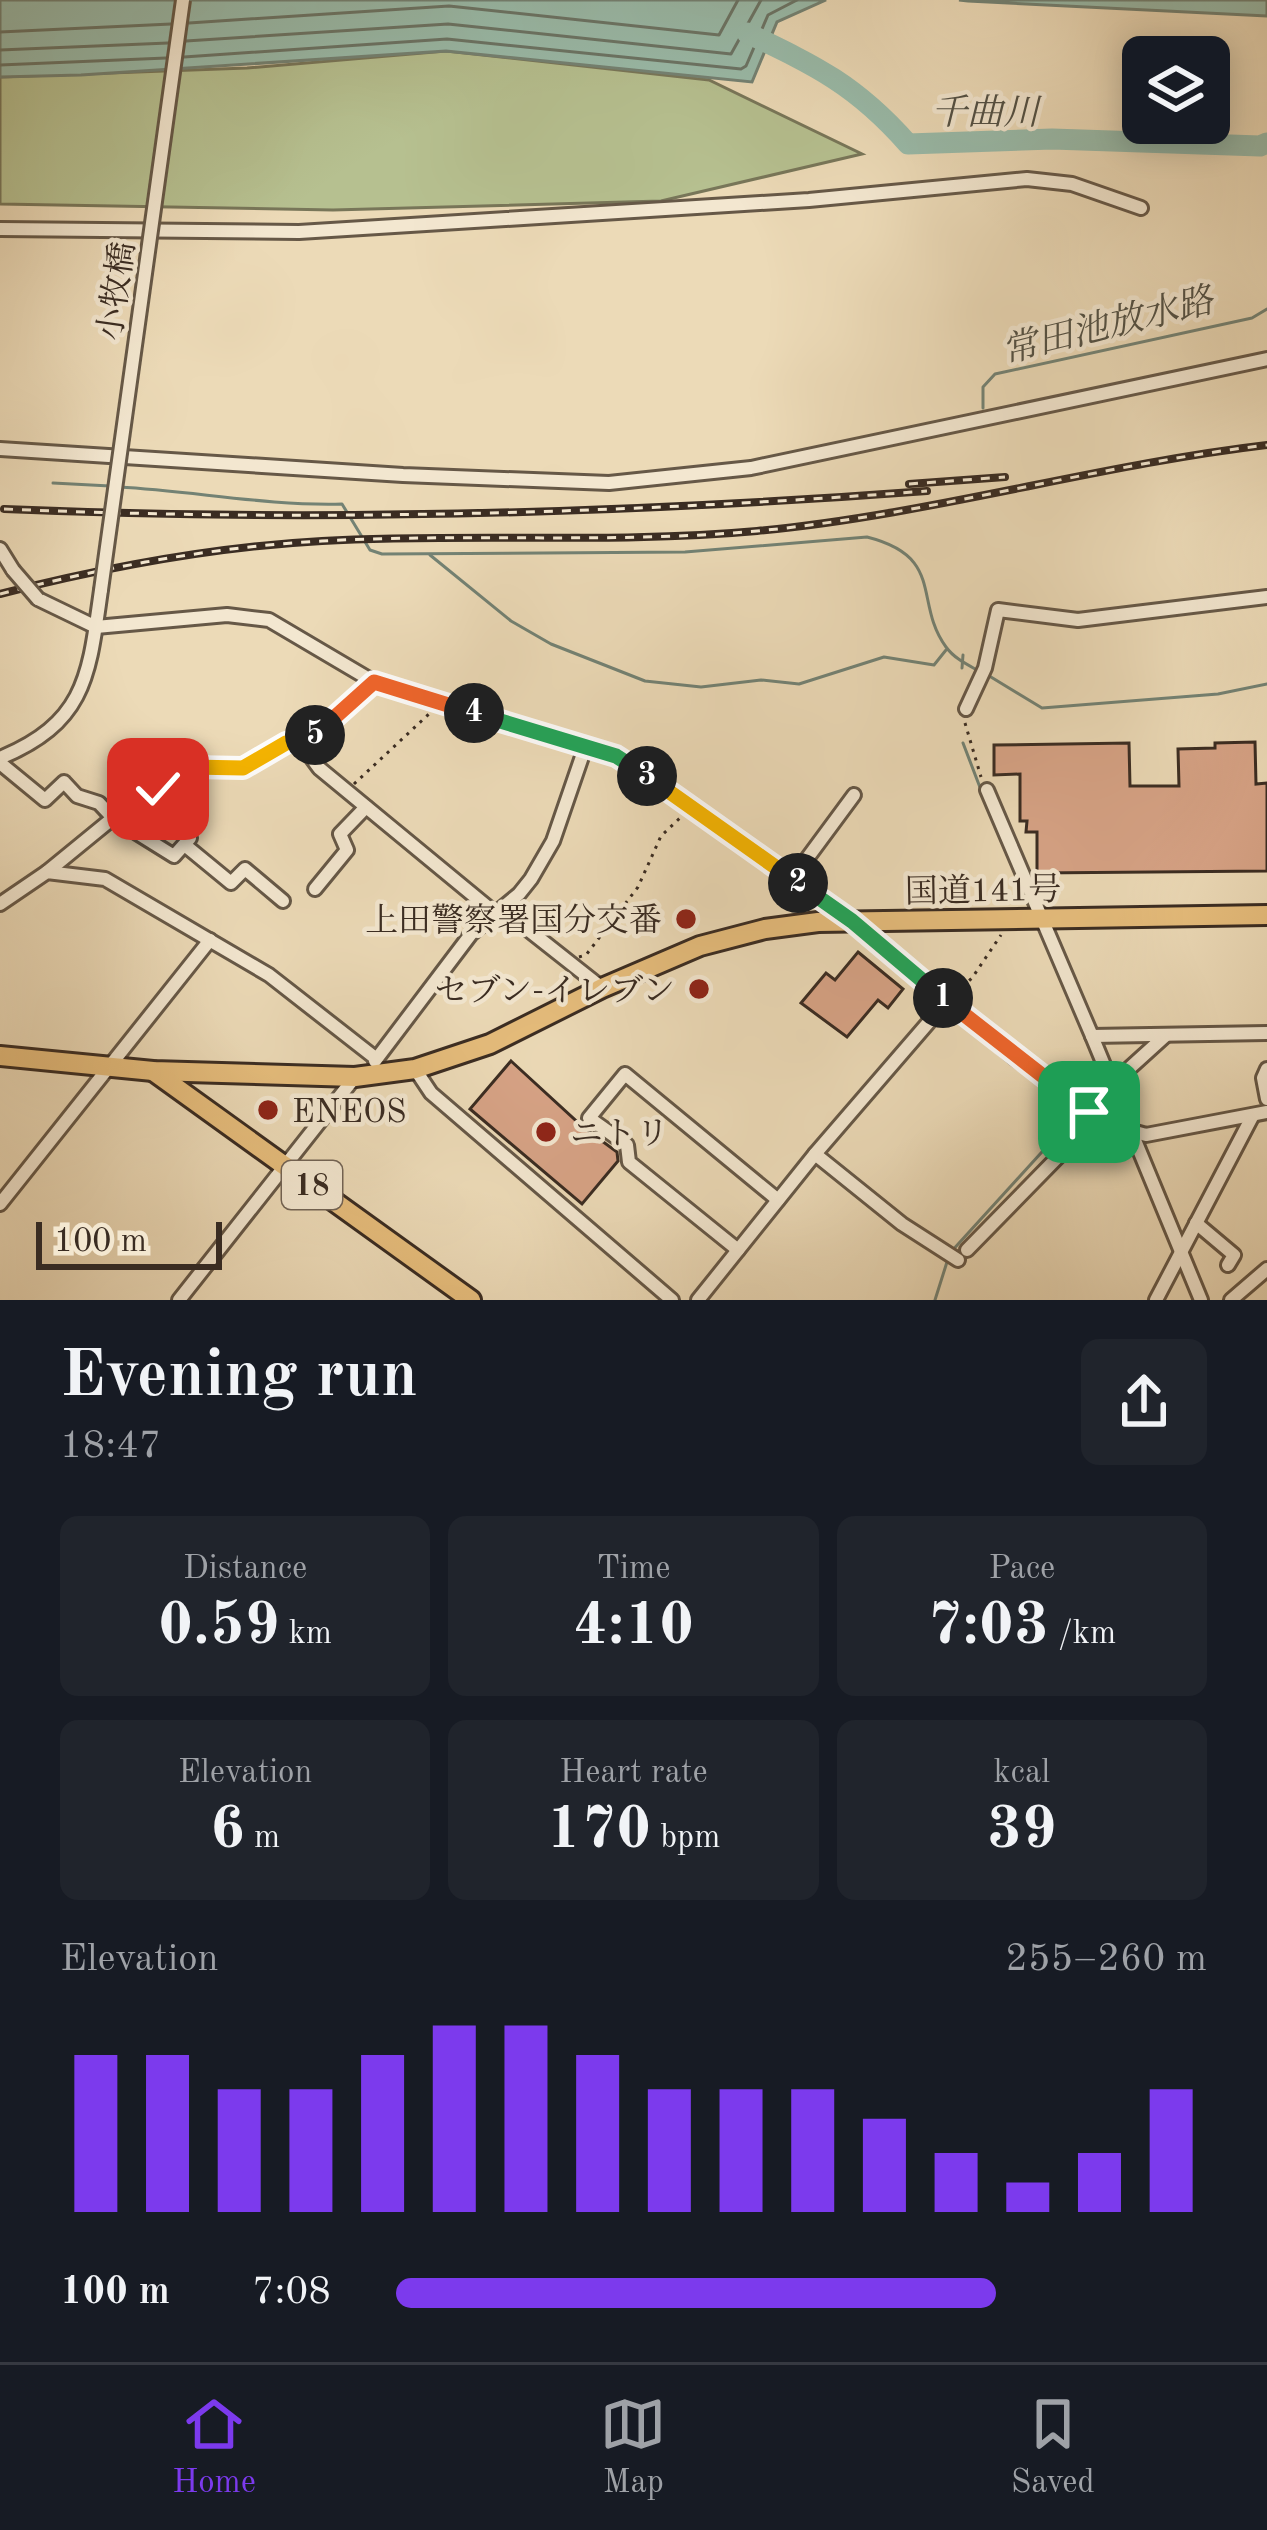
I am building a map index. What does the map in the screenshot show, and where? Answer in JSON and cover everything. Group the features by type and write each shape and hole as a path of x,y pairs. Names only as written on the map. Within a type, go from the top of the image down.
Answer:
{"highway":[{"name":"国道141号","path":"153,1071 355,1077 375,1066 416,1069 490,1044 667,958 734,936 791,925 1267,915"},
{"name":"18","path":"0,1056 153,1071 471,1300"}],"street":[{"name":"小牧橋","path":"0,760 50,732 80,694 91,665 183,0"},
{"path":"0,229 299,232 809,200 1027,179 1072,184 1141,208"},
{"path":"0,449 609,483 751,468 1267,359"},
{"path":"0,549 38,599 96,628 227,615 259,617 291,630 374,682 616,756 852,921 1076,1103 1130,1131 1157,1133 1264,1109"},
{"path":"965,716 983,673 998,610 1078,620 1267,597"},
{"path":"0,904 113,818 191,767 243,768 286,743 319,734 374,682"},
{"path":"300,742 319,768 366,807 602,988"},
{"path":"47,872 105,879 210,940 269,975 375,1066 471,934 531,879 553,841 586,746"},
{"path":"0,760 45,800 64,782 77,796 98,803 113,818 174,856 188,842 231,883 245,869 283,901"},
{"path":"985,784 1201,1300"},
{"path":"792,879 854,795"},
{"path":"315,889 347,850 340,835 366,807"},
{"path":"0,1204 210,940"},
{"path":"698,1300 947,1001"},
{"path":"1092,1036 1267,1034"},
{"path":"1111,1085 1166,1035"},
{"path":"416,1069 431,1093 672,1300"},
{"path":"1156,1300 1264,1109 1267,1069"},
{"path":"738,1250 629,1162 627,1145 590,1118 625,1074 778,1200"},
{"path":"179,1300 355,1077"},
{"path":"815,1154 902,1224 963,1255 1093,1114"},
{"path":"1196,1223 1234,1255 1228,1265"},
{"path":"1231,1300 1267,1269"}],"path":[{"path":"347,791 440,703"},
{"path":"965,716 968,741 985,784"},
{"path":"566,960 586,955 638,887 661,836 692,807"},
{"path":"947,1001 972,978 1012,918"}],"shaded area":[{"path":"446,51 709,80 862,154 661,201 333,210 0,204 0,77 247,68"}],"water":[{"path":"0,0 826,0 777,22 752,82 446,51 0,77"},
{"path":"959,0 1267,0 1267,16 968,1"}],"building":[{"path":"1255,742 1256,784 1267,783 1267,871 1037,873 1037,832 1026,832 1027,821 1020,821 1020,774 994,775 994,745 1129,743 1130,786 1179,786 1178,749"},
{"path":"858,952 903,989 888,1008 878,1000 847,1037 801,1003 826,973 835,980"},
{"name":"ニトリ","path":"511,1061 617,1152 618,1161 582,1204 470,1109"}],"waterway":[{"name":"千曲川","path":"747,33 834,79 871,106 908,144 1052,139 1267,143"},
{"name":"常田池放水路","path":"983,408 983,387 995,374 1252,318 1267,309"},
{"path":"53,483 110,486"},
{"path":"119,487 342,504 370,550 382,554 685,552 867,537 908,556 924,583 936,630 946,647 977,670"},
{"path":"430,555 511,621 551,644 645,681 701,687 761,680 799,684 884,657 934,665 946,650"},
{"name":"常田池放水路","path":"962,668 963,655"},
{"path":"986,674 1042,708 1218,694 1267,684"},
{"name":"常田池放水路","path":"963,743 981,790"},
{"path":"1045,943 1100,1071 1096,1091 1087,1102"},
{"path":"950,1253 1081,1109"},
{"path":"935,1300 947,1262"}],"railway":[{"path":"0,594 160,560 281,544 649,537 821,524 1267,445"},
{"path":"909,484 1005,477"},
{"path":"4,509 466,514 927,491"}],"place":[{"name":"上田警察署国分交番","path":"686,919"},
{"name":"セブン-イレブン","path":"699,989"},
{"name":"ENEOS","path":"268,1110"},
{"name":"ニトリ","path":"546,1132"}],"route":[{"path":"158,789 191,767 243,768 286,743 319,734 374,682 616,756 838,910 1015,1058 1089,1112"}]}
